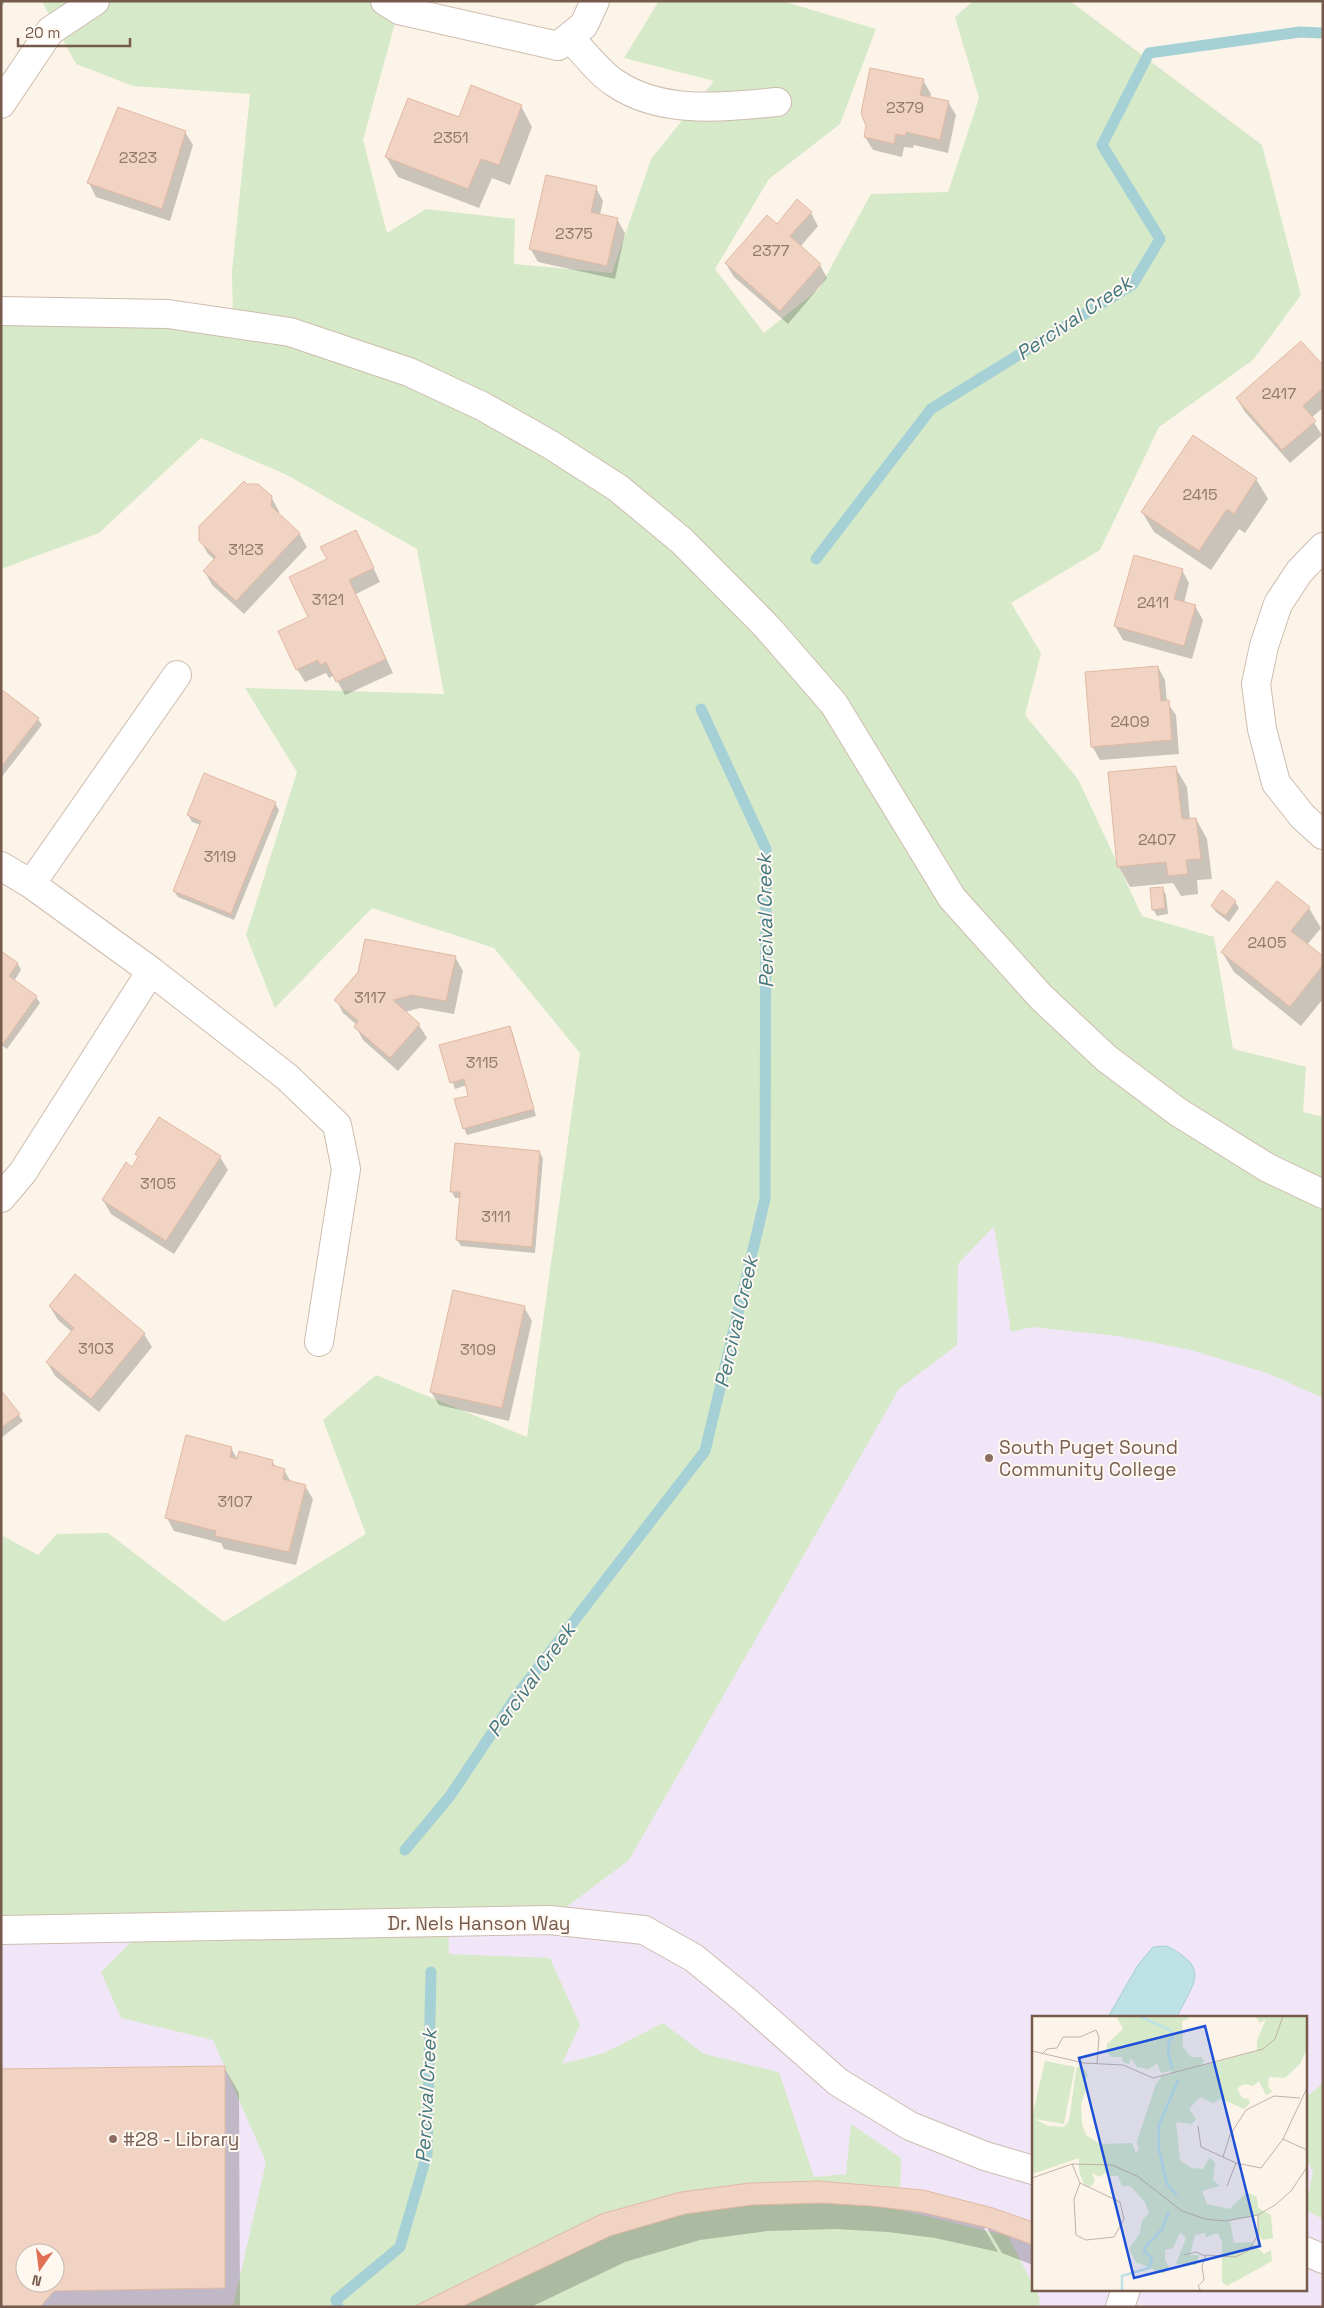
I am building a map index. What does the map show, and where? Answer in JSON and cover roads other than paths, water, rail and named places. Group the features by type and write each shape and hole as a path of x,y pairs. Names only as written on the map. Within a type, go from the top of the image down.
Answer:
{"street":[{"path":"1,104 50,31 95,1"},
{"path":"392,6 558,46 584,25 595,1"},
{"path":"569,37 614,83 647,100 691,106 726,107 777,102"},
{"path":"1,311 168,314 290,332 409,372 474,402 551,445 618,488 682,541 768,628 834,704 952,898 1041,998 1106,1058 1178,1112 1268,1168 1323,1194"},
{"path":"1323,547 1299,572 1278,604 1264,646 1256,684 1262,729 1276,782 1303,818 1323,835"},
{"path":"31,884 177,675"},
{"path":"1,866 31,884 151,971 286,1077 337,1125 346,1169 319,1342"},
{"path":"1,1198 23,1172 151,971"},
{"name":"Dr. Nels Hanson Way","path":"1,1930 549,1920 644,1930 694,1958 744,1999 838,2082 910,2126 985,2156 1032,2170"},
{"path":"1306,2251 1323,2259"},
{"path":"1120,2307 1126,2290"}],"water":[{"path":"1167,1946 1181,1954 1194,1969 1193,1984 1178,2016 1109,2016 1138,1965 1153,1947"}],"waterway":[{"name":"Percival Creek","path":"816,559 931,409 1133,284 1160,239 1102,145 1149,53 1300,32 1323,33"},
{"name":"Percival Creek","path":"405,1850 450,1796 520,1691 705,1451 765,1199 766,849 701,709"},
{"name":"Percival Creek","path":"338,2307 336,2300 400,2247 427,2154 431,1972"}],"place":[{"name":"South Puget Sound Community College","path":"989,1458"},
{"name":"#28 - Library","path":"113,2139"}]}
